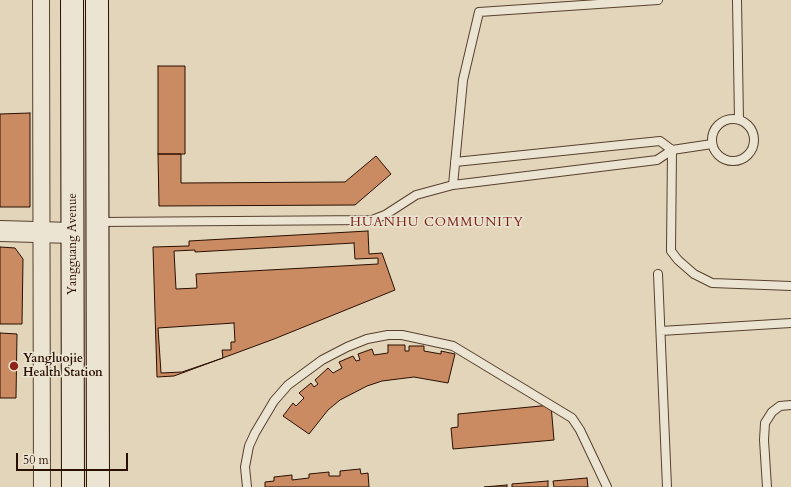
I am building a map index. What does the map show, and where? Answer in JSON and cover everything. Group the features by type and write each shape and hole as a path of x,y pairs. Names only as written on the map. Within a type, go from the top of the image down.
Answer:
{"main road":[{"name":"Yangguang Avenue","path":"72,0 73,487"},
{"name":"Yangguang Avenue","path":"97,0 98,487"}],"street":[{"path":"41,0 42,487"},
{"path":"0,231 73,233"}],"lane":[{"path":"453,185 463,80 479,12 658,0"},
{"path":"737,0 739,120"},
{"path":"726,120 739,120 749,126 752,132 753,143 748,153 739,159 728,160 718,155 712,144 713,132 716,127 726,120"},
{"path":"455,162 660,141 672,150"},
{"path":"98,222 372,220 385,215 416,195 453,185 657,160 672,150 712,144"},
{"path":"672,150 671,251 678,260 694,274 712,284 791,286"},
{"path":"658,274 667,487"},
{"path":"661,331 791,323"},
{"path":"247,487 246,467 249,446 274,401 288,385 322,360 347,346 367,339 388,335 402,335 454,346 572,418 580,430 607,487"},
{"path":"767,487 764,440 765,423 772,412 780,406 791,405"}],"building":[{"path":"158,66 185,66 185,154 158,154"},
{"path":"30,113 30,207 0,207 0,114"},
{"path":"158,154 181,154 181,183 345,182 376,156 391,174 355,205 159,206"},
{"path":"368,231 369,254 382,253 395,290 274,339 174,376 157,377 153,247 189,246 189,241"},
{"path":"354,243 355,259 378,258 378,264 196,274 197,288 176,289 174,251 195,250 195,252"},
{"path":"0,247 15,248 23,259 22,324 0,324"},
{"path":"234,323 235,342 231,342 231,350 222,350 223,358 182,372 161,373 158,328"},
{"path":"0,333 17,334 16,398 0,398"},
{"path":"388,345 405,345 405,351 409,351 409,346 424,346 424,351 441,354 441,351 455,354 448,383 414,377 382,381 367,386 340,400 328,410 309,434 283,416 293,403 296,406 304,398 299,393 311,383 314,387 318,384 315,380 328,368 333,373 342,368 339,362 353,356 356,361 360,360 358,354 372,349 374,355 388,353"},
{"path":"551,405 554,440 453,449 451,428 458,427 458,414"},
{"path":"360,469 361,474 368,473 369,487 265,487 265,482 274,481 274,477 292,475 292,480 309,478 309,474 329,472 329,476 340,476 340,471"},
{"path":"587,478 588,487 554,487 553,481"},
{"path":"548,481 548,487 512,487 512,484"},
{"path":"507,485 507,487 484,487"}],"place":[{"name":"Yangluojie Health Station","path":"14,366"}],"district":[{"name":"HUANHU COMMUNITY","path":"437,223"}]}
